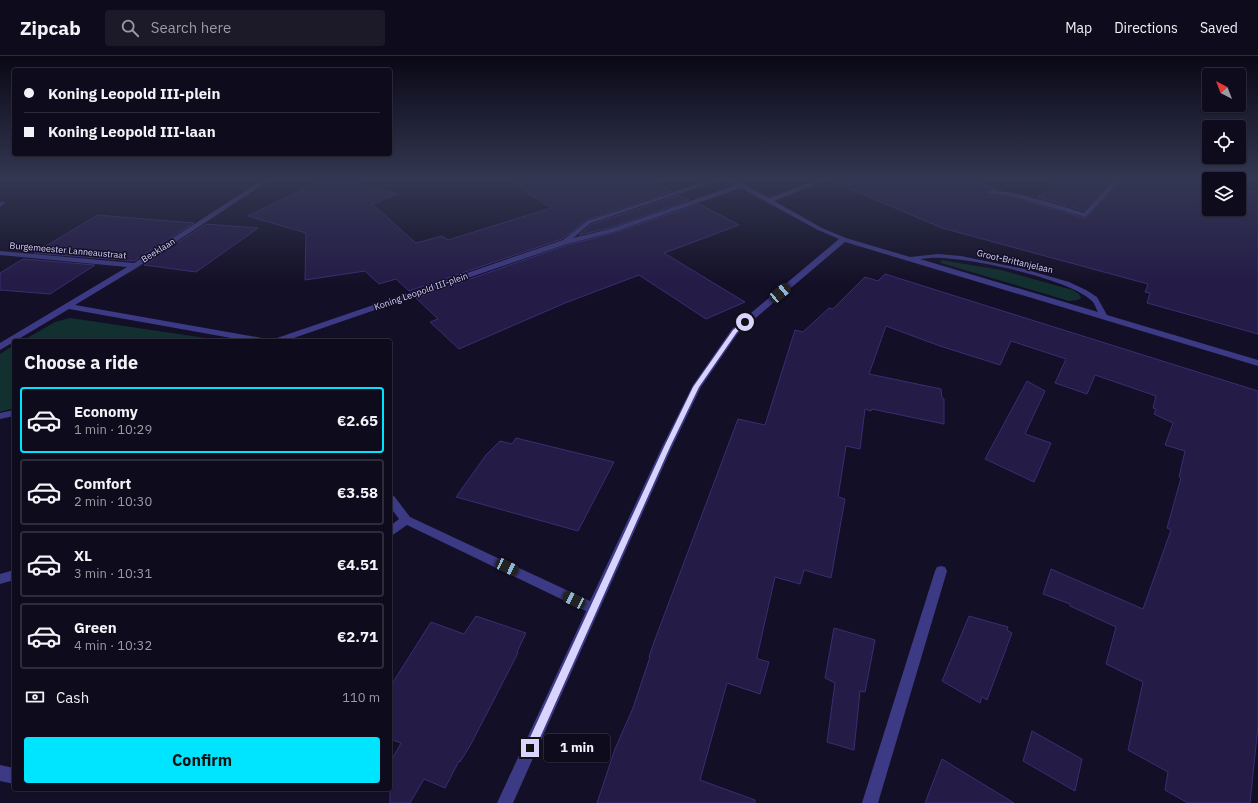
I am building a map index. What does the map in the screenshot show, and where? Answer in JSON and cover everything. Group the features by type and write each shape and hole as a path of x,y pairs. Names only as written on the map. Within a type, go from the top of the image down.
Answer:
{"street":[{"name":"Beeklaan","path":"13,339 214,214"},
{"name":"Koning Leopold III-plein","path":"565,242 589,222 614,214"},
{"name":"Koning Leopold III-plein","path":"283,339 565,242 612,231 661,214"},
{"name":"Groot-Brittanjelaan","path":"792,214 820,229 844,239 1258,363"},
{"path":"505,803 667,447 701,381 735,331 844,239"},
{"name":"Burgemeester Lanneaustraat","path":"0,253 134,265"},
{"name":"Groot-Brittanjelaan","path":"905,258 945,256 1014,269 1060,282 1083,290 1095,300 1104,318"},
{"path":"68,306 251,339"},
{"name":"Beeklaan","path":"0,347 12,340"},
{"path":"0,416 12,413"},
{"path":"392,502 406,520 594,609"},
{"path":"392,530 406,520"},
{"path":"870,803 941,570"},
{"path":"0,579 12,576"},
{"path":"0,773 12,776"}],"green space":[{"path":"941,260 1001,270 1073,290 1079,294 1081,298 1078,300 1069,301 941,263"},
{"path":"70,318 212,339 25,339 55,322"},
{"path":"12,346 12,409 0,412 0,354"}],"building":[{"path":"252,214 383,214 416,243 442,236 448,240 532,214 605,214 587,220 562,239 409,291 396,279 379,284 365,271 305,280 306,233 248,216"},
{"path":"623,214 650,214 610,228 579,235 592,224"},
{"path":"670,214 718,214 739,225 664,253 745,302 706,319 639,275 565,303 459,349 430,322 438,319 416,298 567,245 614,233"},
{"path":"909,214 1070,214 1085,218 1091,214 1202,214 1202,216 1246,216 1246,214 1258,214 1258,334 1147,303 1150,293 1145,292 1148,284 942,228"},
{"path":"98,215 194,223 134,261 34,253"},
{"path":"206,224 258,228 196,272 144,265"},
{"path":"23,259 95,265 50,294 0,290 0,273"},
{"path":"885,274 1258,391 1258,726 1250,803 1188,803 1165,790 1168,772 1128,750 1143,682 1106,664 1116,627 1070,606 1070,604 1043,594 1051,569 1143,609 1171,530 1167,528 1181,478 1179,477 1185,451 1165,445 1173,423 1154,414 1156,409 1153,408 1156,396 1095,375 1087,394 1055,383 1066,359 1011,341 1000,365 940,346 886,326 869,374 941,389 942,398 944,399 944,424 872,409 871,411 865,409 860,449 846,446 838,497 845,499 831,578 804,570 800,584 775,577 757,657 758,659 769,662 760,694 727,683 700,780 755,800 755,803 597,803 615,749 633,708 654,642 738,419 765,425 795,330 803,332 829,308 833,309 865,277 878,281"},
{"path":"1027,381 1045,391 1025,434 1051,443 1034,482 985,459"},
{"path":"516,438 614,462 578,531 456,497 486,455 500,441 512,444"},
{"path":"476,616 526,633 517,652 518,653 471,744 460,762 459,761 445,788 424,779 410,803 390,803 390,791 392,791 392,759 401,743 392,740 392,684 431,622 464,634"},
{"path":"969,616 1008,627 1007,630 1012,633 987,700 982,697 980,703 942,681"},
{"path":"834,628 875,640 865,692 860,691 854,750 827,742 835,683 825,678"},
{"path":"1032,731 1082,759 1075,791 1023,761"},
{"path":"942,759 1014,803 925,803"}],"route":[{"path":"530,748 667,447 696,387 735,331 745,322"}]}
